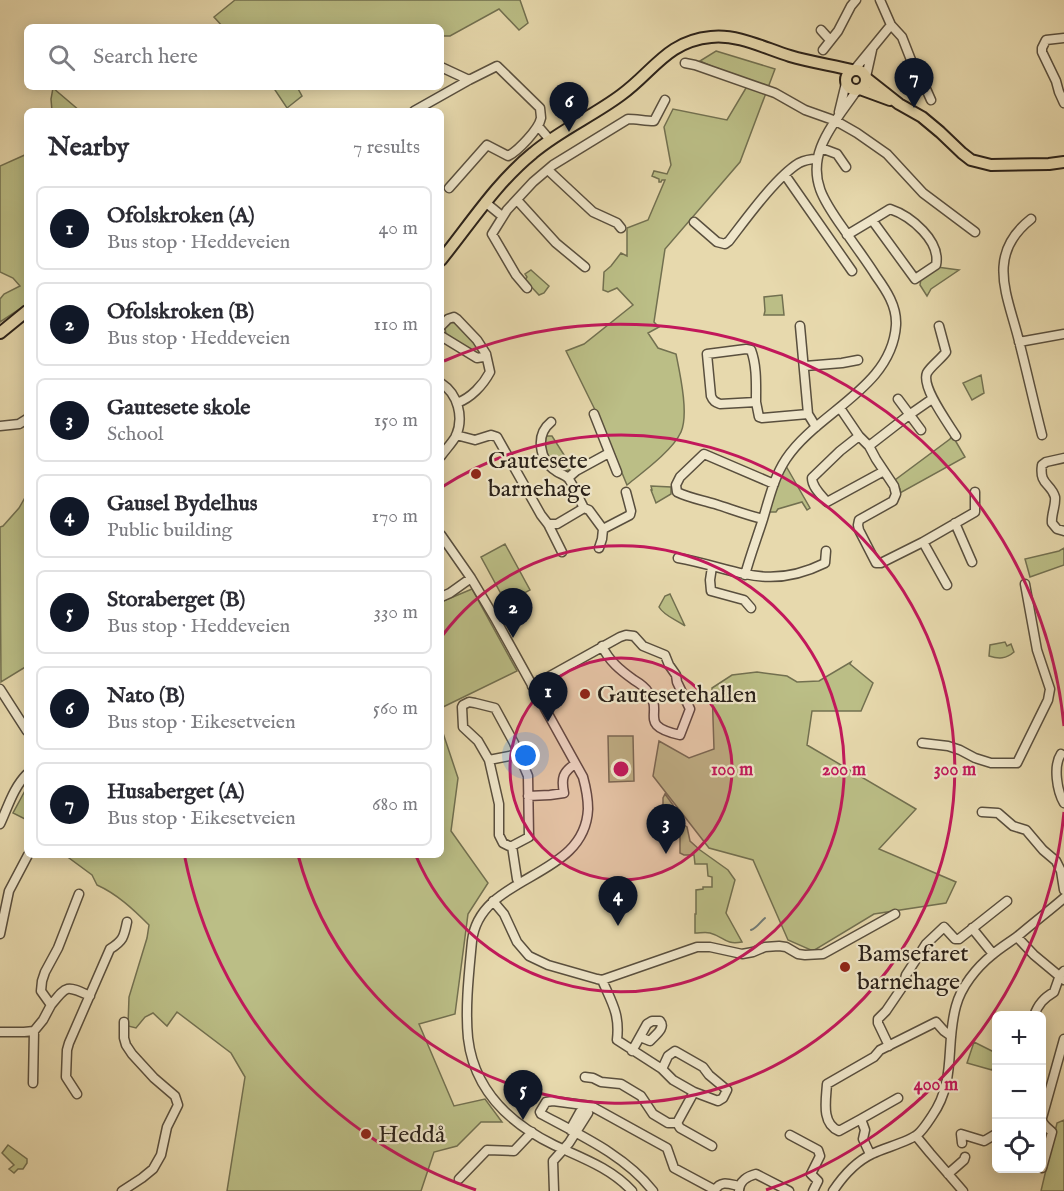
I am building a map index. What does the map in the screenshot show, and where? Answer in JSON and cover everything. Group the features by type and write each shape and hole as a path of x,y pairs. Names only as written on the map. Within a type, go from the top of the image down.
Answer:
{"main road":[{"path":"444,256 485,202 512,171 535,151 622,95 666,54 678,46 711,37 730,37 816,63 864,73 899,104 931,124 967,157 979,162 991,165 1064,162"},
{"path":"816,63 846,82 849,87 899,104"},
{"path":"846,82 848,73 854,70"},
{"path":"859,89 863,87 866,77"},
{"path":"0,333 24,313"}],"street":[{"path":"823,50 838,31 856,0"},
{"path":"880,0 891,25 902,37 910,60 931,100"},
{"path":"854,70 891,25"},
{"path":"821,30 830,40"},
{"path":"1064,38 1046,40 1042,48 1064,103"},
{"path":"866,77 873,47"},
{"path":"685,63 695,64 776,93 805,110 836,121 880,148 923,193 975,232"},
{"path":"419,108 497,66 540,108 541,118 538,126 514,153 508,156 487,145 449,188"},
{"path":"444,68 469,80"},
{"path":"836,121 846,82"},
{"path":"745,575 774,484 787,458 816,427 873,377 882,366 892,345 896,325 893,304 823,197 816,174 821,148 827,134 859,89"},
{"path":"528,288 516,275 492,234 502,216 533,182 559,160 628,118 654,121 665,100"},
{"path":"538,126 550,140"},
{"path":"821,148 837,154 846,167"},
{"path":"694,222 717,242 725,244 785,175 800,162 818,159"},
{"path":"548,170 593,212 617,223 621,228"},
{"path":"785,175 852,271"},
{"path":"517,200 556,243 585,267"},
{"path":"485,202 502,216"},
{"path":"847,235 888,209 893,210 908,217 928,237 936,257 936,266 915,279 872,220"},
{"path":"1031,219 1019,230 1008,248 1003,275 1007,302 1042,435"},
{"path":"444,323 454,317 477,340 486,354 490,372 484,384 457,403"},
{"path":"800,326 808,414 816,427"},
{"path":"939,326 946,352 926,375 927,386 932,399 956,436"},
{"path":"1019,342 1064,334"},
{"path":"444,338 477,358 486,354"},
{"path":"756,402 720,404 713,401 707,354 751,350 756,375 756,402 759,417 808,414"},
{"path":"805,366 858,360"},
{"path":"444,386 453,394 459,411 456,435 444,452"},
{"path":"898,399 921,430"},
{"path":"869,446 932,399"},
{"path":"840,408 859,436 869,446 896,489 893,501 859,520 858,530 876,563 881,563 923,542 975,512 975,492"},
{"path":"594,414 617,472"},
{"path":"0,426 19,424 24,421"},
{"path":"551,422 543,431 540,447 550,466 568,478 584,508 589,510 603,529 599,548"},
{"path":"456,435 475,440 491,435 497,437 562,552"},
{"path":"859,436 812,478 817,490 827,502 884,471"},
{"path":"568,478 576,471 609,453"},
{"path":"763,519 684,496 677,492 676,485 680,477 704,454 774,484"},
{"path":"1064,458 1042,465 1043,480 1055,500 1052,523 1057,529 1064,531"},
{"path":"603,529 630,514 626,492"},
{"path":"548,524 557,524 584,508"},
{"path":"955,523 972,562"},
{"path":"444,540 471,578 496,620 576,764 585,784 588,800 583,832 565,855 493,901 481,915 472,934 468,1001 469,1041 474,1062 490,1095 510,1115 532,1132 614,1174 632,1191"},
{"path":"923,542 947,585"},
{"path":"678,558 745,575 769,578 805,572 825,563 826,551"},
{"path":"712,567 711,591 744,600 751,608"},
{"path":"444,596 471,578"},
{"path":"922,744 948,746 991,763 1017,764 1048,700 1050,688 1036,650 1025,584"},
{"path":"532,686 602,646 620,637 634,636 643,646 664,655 676,675 690,709 680,735 659,728 654,721 650,693 611,662 602,646"},
{"path":"2,694 24,727"},
{"path":"465,703 495,708 528,776 528,837 512,846 503,843 499,835 499,804 489,760 478,741 463,727 462,706 465,703"},
{"path":"489,760 519,754"},
{"path":"1061,754 1058,761 1058,783 1064,803"},
{"path":"528,796 564,793 564,774 576,764"},
{"path":"0,824 13,794 24,777"},
{"path":"982,812 998,813 1013,826 1026,830 1056,861 1061,871 1064,890"},
{"path":"512,846 519,884"},
{"path":"0,934 9,891 26,858"},
{"path":"0,886 9,891"},
{"path":"51,1005 41,991 42,981 58,948 79,894"},
{"path":"832,1191 848,1170 870,1154 916,1136 932,1117 946,1089 950,1068 951,1035 959,995 983,962 1064,898"},
{"path":"493,901 504,914 517,942 529,956 548,965 602,980 697,947 710,947 742,954 765,947 779,946 798,954 823,954 895,914"},
{"path":"889,1046 878,1019 903,986 906,975 926,944 944,927 955,939 959,939 1007,901"},
{"path":"77,1094 66,1077 67,1050 110,949 120,943 127,922"},
{"path":"972,928 993,954"},
{"path":"1017,937 1034,955 1062,975 1054,992 1045,997 1037,1006 1036,1011"},
{"path":"602,980 618,1018 617,1040 662,1069 673,1080 694,1092 718,1101 723,1098 727,1090 703,1067 675,1051 668,1056 662,1069"},
{"path":"33,1083 34,1031 51,1005 61,992 68,988 90,996"},
{"path":"122,1191 153,1169 159,1160 167,1127 178,1105 176,1096 154,1078 126,1045 124,1022"},
{"path":"898,1098 839,1131 829,1124 826,1117 826,1084 874,1057 880,1050 936,1022 951,1035"},
{"path":"0,1032 34,1031"},
{"path":"632,1051 640,1037"},
{"path":"1042,1119 1064,1039"},
{"path":"585,1077 601,1082 621,1084 641,1096 653,1114 668,1123 677,1123"},
{"path":"677,1123 694,1092"},
{"path":"653,1191 632,1168 542,1114 540,1112 546,1102 591,1106 667,1148 675,1168 715,1190 724,1183 739,1188 748,1177 756,1174 789,1191"},
{"path":"554,1191 553,1161 564,1149 586,1111"},
{"path":"861,1119 866,1130 863,1139 870,1154"},
{"path":"677,1123 680,1128 712,1146"},
{"path":"1046,1126 1052,1132 1046,1152"},
{"path":"459,1179 487,1150 514,1151 532,1132"},
{"path":"962,1143 961,1134 984,1141 992,1136"},
{"path":"790,1135 818,1150 820,1156 811,1174 818,1181 813,1191"},
{"path":"916,1136 963,1191"},
{"path":"948,1174 965,1157"}],"green space":[{"path":"235,0 520,0 528,23 519,30 499,9 450,36 444,36 444,24 220,24 214,17"},
{"path":"716,51 775,69 740,162 665,249 654,322 659,327 648,333 658,348 676,354 683,394 683,424 681,432 671,446 627,485 601,422 566,351 584,344 633,305 617,288 608,292 603,290 604,272 621,253 627,256 627,228 648,220 665,180 659,182 659,179 652,176 654,171 667,174 671,165 664,127 673,109 727,120 749,83 700,61"},
{"path":"53,90 55,90 76,108 52,108"},
{"path":"275,90 299,90 302,96 287,108"},
{"path":"24,155 24,306 0,322 0,299 4,294 20,286 13,278 0,272 0,166"},
{"path":"937,267 959,270 931,289 927,296 920,285 921,279"},
{"path":"531,270 549,286 544,293 539,295 525,280 527,277 525,274"},
{"path":"782,295 784,315 764,315 764,297"},
{"path":"454,321 482,351 481,354 478,355 446,334 447,324"},
{"path":"981,375 984,393 972,400 963,383"},
{"path":"952,435 965,457 900,493 895,480 950,439"},
{"path":"545,436 552,436 573,469 560,469 555,466 546,449"},
{"path":"786,466 810,508 807,510 802,502 770,512"},
{"path":"651,486 671,487 671,494 656,503"},
{"path":"24,499 24,668 1,682 0,527 19,508"},
{"path":"505,544 530,590 506,603 481,557"},
{"path":"1064,548 1064,565 1030,577 1025,559"},
{"path":"472,589 517,671 444,707 444,601"},
{"path":"670,594 685,626 659,607 665,596"},
{"path":"1005,642 1007,646 1011,644 1014,652 1002,658 989,656 990,645"},
{"path":"851,662 850,664 873,683 861,711 812,711 807,745 916,809 879,849 956,882 946,903 874,914 813,951 788,940 753,860 709,848 653,776 659,741 689,758 714,749 712,688 732,675 757,672 787,676 797,682 819,681"},
{"path":"444,736 458,778 451,831 488,883 468,914 455,1014 419,1024 454,1106 485,1099 502,1122 481,1122 457,1146 434,1152 421,1191 227,1191 245,1077 231,1053 177,1012 167,1026 153,1013 145,1017 136,1028 128,1026 129,997 149,925 118,897 97,885 92,875 69,858 444,858"},
{"path":"608,736 633,736 634,781 609,782"},
{"path":"24,793 24,818 13,813"},
{"path":"665,794 681,823 687,827 690,841 728,870 735,880 726,913 742,942 728,942 710,933 695,933 696,890 712,887 712,877 708,876 707,864 695,864 694,855 680,853 680,828 665,828 663,798"},
{"path":"974,1042 992,1051 992,1070 967,1063"},
{"path":"1064,1120 1064,1191 1041,1191 1046,1173 1057,1123"},
{"path":"8,1145 27,1159 23,1169 18,1169 14,1173 9,1169 14,1165 2,1153"}],"waterway":[{"path":"751,930 765,918"}],"place":[{"name":"Husaberget (A)","path":"914,108"},
{"name":"Nato (B)","path":"569,132"},
{"name":"Gautesete barnehage","path":"476,474"},
{"name":"Ofolskroken (B)","path":"513,638"},
{"name":"Gautesetehallen","path":"585,694"},
{"name":"Ofolskroken (A)","path":"548,722"},
{"name":"Gautesete skole","path":"666,854"},
{"name":"Gausel Bydelhus","path":"618,926"},
{"name":"Bamsefaret barnehage","path":"845,967"},
{"name":"Storaberget (B)","path":"523,1120"},
{"name":"Heddå","path":"366,1134"}]}
